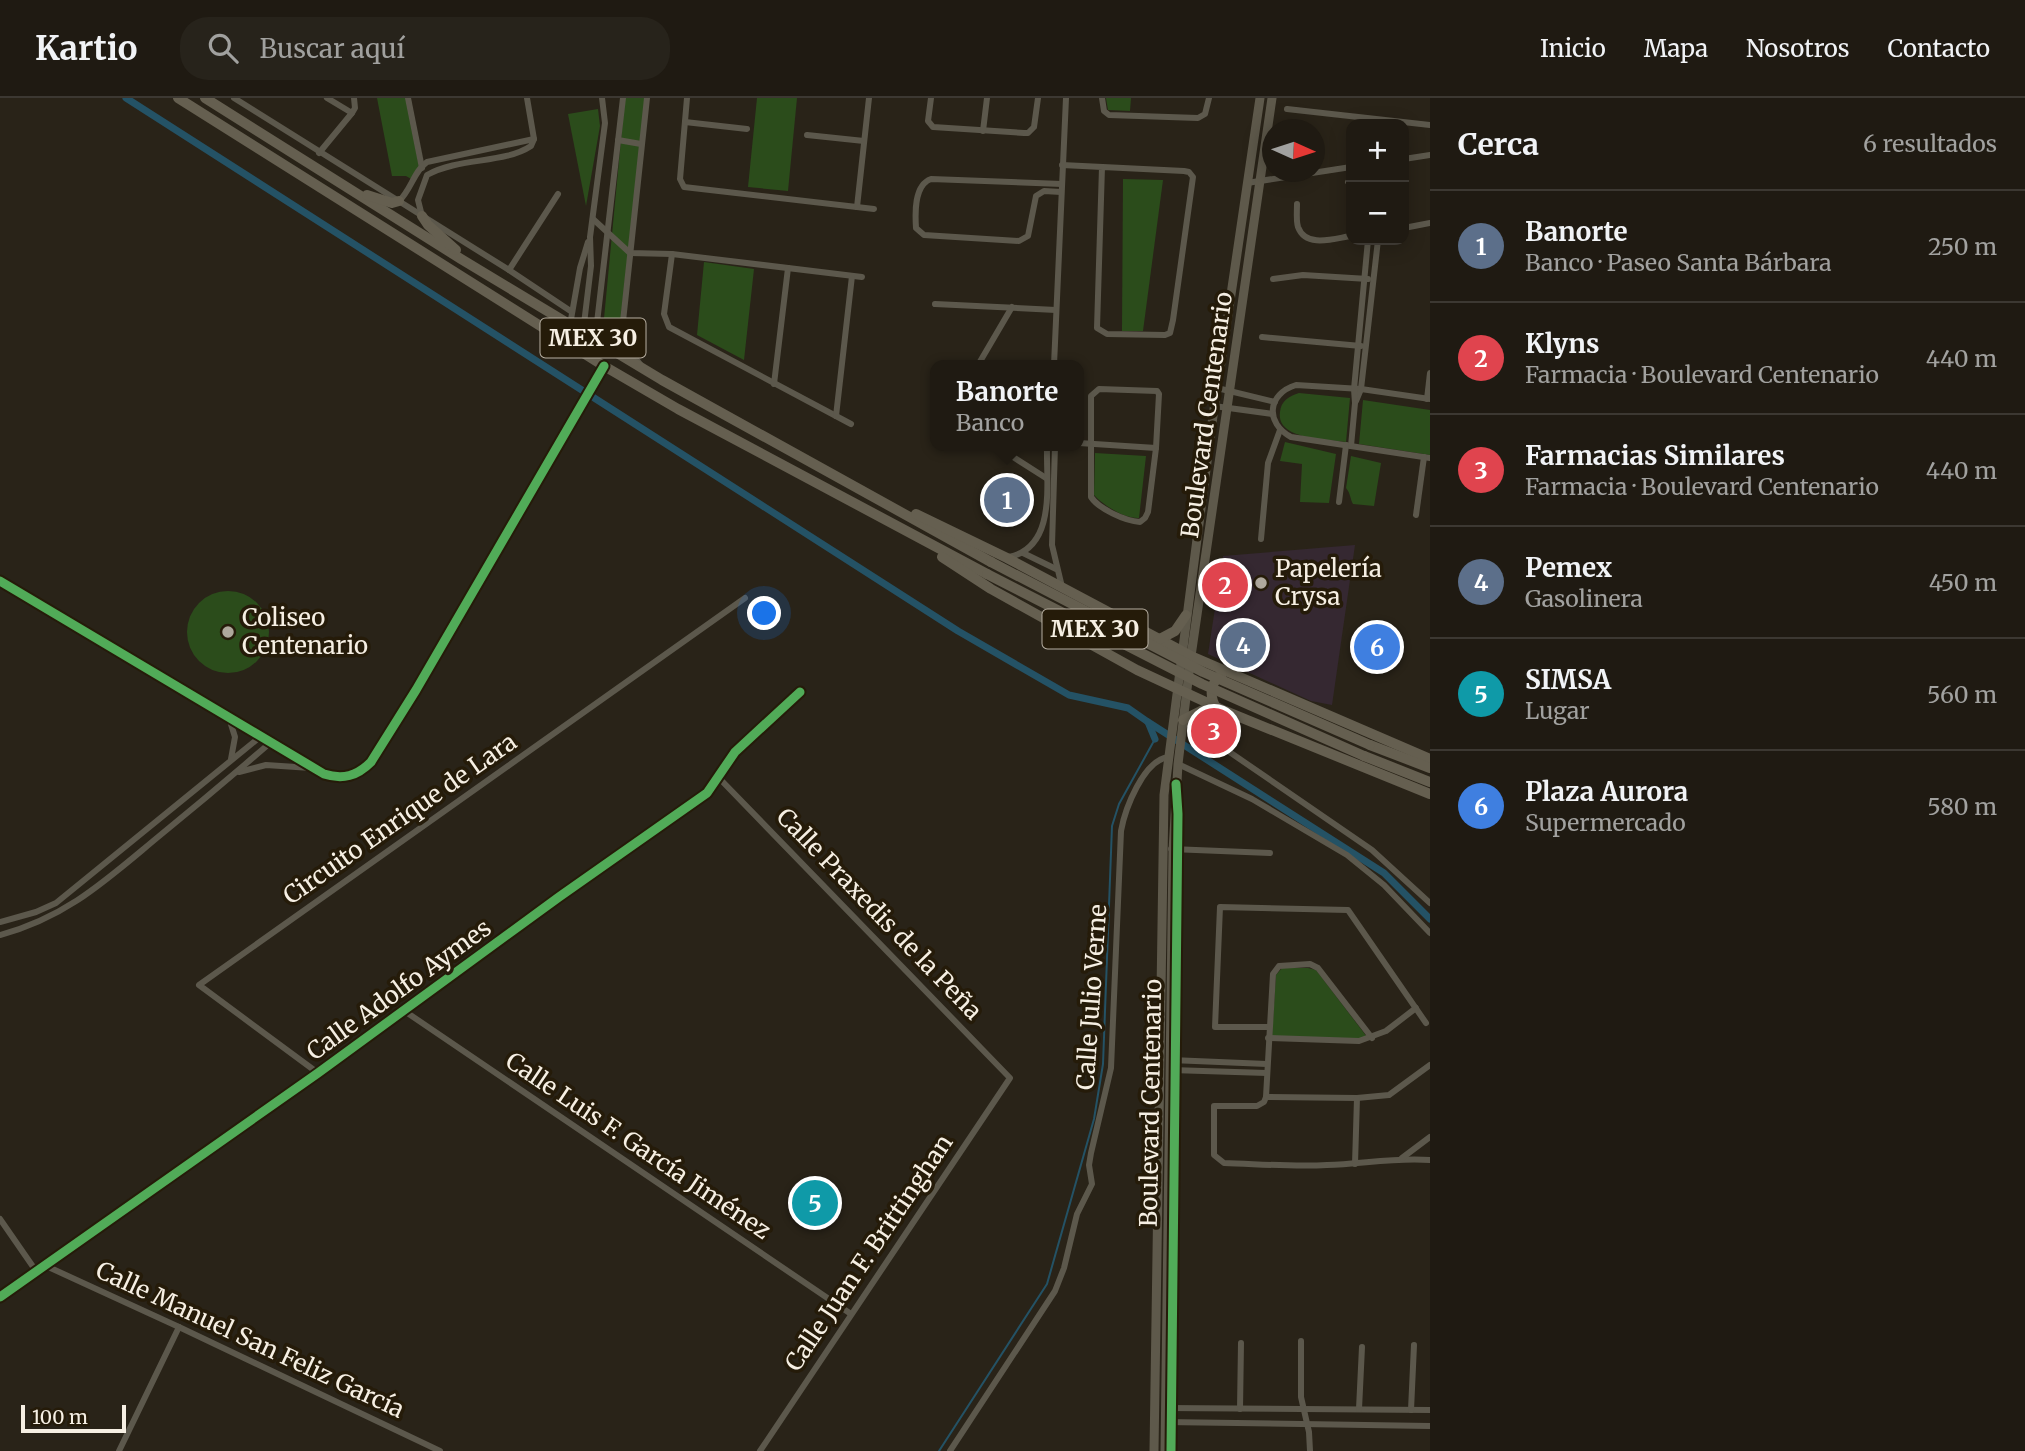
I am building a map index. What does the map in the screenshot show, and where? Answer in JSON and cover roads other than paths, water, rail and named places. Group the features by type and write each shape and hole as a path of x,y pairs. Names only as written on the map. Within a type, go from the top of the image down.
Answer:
{"main road":[{"name":"MEX 30","path":"178,98 604,366 678,409 929,545 1202,684 1364,756 1430,782"},
{"name":"MEX 30","path":"205,98 461,259 646,371 992,562 1203,672 1370,745 1430,768"},
{"name":"Boulevard Centenario","path":"1186,653 1186,615 1260,98"},
{"name":"Boulevard Centenario","path":"1165,1451 1173,851 1179,723 1186,653 1230,391 1272,98"},
{"path":"359,194 392,203 399,201"},
{"path":"422,216 428,225 456,250 461,259"},
{"path":"873,496 1007,558 1155,639 1430,759"},
{"path":"929,545 966,574 1137,670 1220,708 1430,794"},
{"path":"1155,639 1175,631 1186,615"},
{"path":"1137,670 1144,668 1155,658 1155,639"},
{"path":"1220,708 1211,691 1219,676 1226,671"},
{"path":"1179,723 1203,710 1220,708"},
{"name":"Boulevard Centenario","path":"1154,1451 1162,844 1168,754 1179,723"},
{"path":"1161,927 1168,939 1172,974"},
{"path":"1161,1006 1166,1062 1171,1065"},
{"path":"1156,1335 1167,1335"},
{"path":"1155,1368 1160,1375 1160,1415 1165,1422"}],"street":[{"path":"234,98 572,312"},
{"path":"327,98 352,113"},
{"path":"318,153 352,113 355,108 354,98"},
{"path":"408,98 421,166 427,176"},
{"path":"422,216 418,200 427,176 449,166 516,153 531,146 534,139 527,98"},
{"path":"570,325 593,219 605,123 602,98"},
{"path":"595,340 622,98"},
{"path":"621,340 647,98"},
{"path":"687,98 680,179 684,187 874,209"},
{"path":"857,207 869,98"},
{"path":"931,98 928,121 933,127 1024,133 1031,131 1036,122 1038,98"},
{"path":"984,131 987,98"},
{"path":"1054,360 1066,98"},
{"path":"1102,98 1104,111 1109,115 1198,118 1205,114 1209,98"},
{"path":"1287,108 1430,125"},
{"path":"685,122 747,129"},
{"path":"807,135 864,141"},
{"path":"399,201 405,196 421,166 433,160 534,139"},
{"path":"618,140 641,144"},
{"path":"1409,158 1430,155"},
{"path":"1062,164 1184,171 1193,177 1173,320 1170,332 1166,335 1107,334 1097,328 1102,167"},
{"path":"1247,183 1346,168"},
{"path":"931,178 1061,188 1036,195 1028,236 1019,241 924,235 916,228 920,187 924,181 931,178"},
{"path":"509,270 558,194"},
{"path":"1297,204 1298,226 1307,237 1319,241 1346,237"},
{"path":"593,219 630,253 672,254 862,277"},
{"path":"1409,227 1430,223"},
{"path":"583,332 589,280 590,237"},
{"path":"1339,502 1356,403 1357,346 1367,245"},
{"path":"1357,389 1366,347 1377,245"},
{"path":"672,254 665,322 676,332 851,424"},
{"path":"774,384 788,268"},
{"path":"836,416 852,275"},
{"path":"1273,279 1303,275 1373,279"},
{"path":"578,279 589,280"},
{"path":"575,297 587,298"},
{"path":"935,304 1056,310"},
{"path":"981,360 1012,307"},
{"path":"596,327 621,340 646,371"},
{"path":"1262,337 1366,347"},
{"path":"0,581 314,769 337,778 350,776 362,771 371,762 416,690 604,366"},
{"path":"1416,515 1427,458 1292,437 1280,430 1273,414 1275,402 1281,392 1296,385 1357,389 1429,399 1430,373"},
{"path":"1217,388 1275,402"},
{"path":"1094,391 1157,391 1160,401 1156,448 1145,519 1140,522 1132,521 1095,503 1091,497 1090,444 1091,396 1094,391"},
{"path":"1214,406 1273,414"},
{"path":"1261,539 1268,463 1280,430"},
{"path":"1084,443 1156,448"},
{"path":"1010,451 1010,455 1046,478"},
{"path":"1007,558 1023,553 1031,547 1041,531 1045,514 1047,451"},
{"path":"1055,451 1051,534 1056,569 1062,587"},
{"path":"1023,553 1056,569"},
{"name":"Circuito Enrique de Lara","path":"318,1073 199,985 745,598"},
{"name":"Calle Adolfo Aymes","path":"0,1297 318,1073 707,793 735,752 800,692"},
{"path":"230,720 235,737 231,761"},
{"path":"1179,723 1372,850 1430,903"},
{"path":"0,922 29,915 57,903 260,737"},
{"path":"0,935 54,916 117,871 270,743"},
{"name":"Calle Julio Verne","path":"950,1451 1055,1291 1064,1268 1077,1214 1092,1184 1089,1165 1111,1068 1121,831 1130,801 1151,765 1168,754"},
{"path":"1178,759 1347,855 1384,885 1430,933"},
{"path":"234,774 266,765 314,769"},
{"name":"Calle Praxedis de la Peña","path":"719,778 1010,1077"},
{"path":"1162,844 1173,851 1270,853"},
{"path":"1162,860 1173,851"},
{"path":"110,861 117,871"},
{"path":"1269,1027 1215,1027 1220,907 1348,911 1426,1023"},
{"path":"1372,1038 1318,968 1310,964 1286,965 1275,969 1268,1038 1266,1097 1264,1102 1257,1106 1214,1106 1213,1148 1219,1160 1224,1163 1286,1166 1386,1162 1402,1158 1430,1160"},
{"path":"1268,1038 1359,1041 1386,1031 1416,1008"},
{"name":"Calle Luis F. García Jiménez","path":"403,1010 851,1314"},
{"path":"1171,1065 1267,1064"},
{"path":"1171,1065 1267,1073"},
{"path":"1266,1097 1357,1098 1389,1095 1430,1065"},
{"name":"Calle Juan F. Brittinghan","path":"760,1451 1010,1077"},
{"path":"1355,1164 1357,1098"},
{"path":"1402,1158 1430,1137"},
{"path":"0,1219 36,1271"},
{"name":"Calle Manuel San Feliz García","path":"44,1265 440,1451"},
{"path":"119,1451 179,1327"},
{"path":"1301,1341 1301,1389 1310,1451"},
{"path":"1240,1409 1241,1343"},
{"path":"1411,1410 1415,1345"},
{"path":"1359,1409 1362,1347"},
{"path":"1166,1408 1430,1410"},
{"path":"1165,1422 1430,1426"}],"waterway":[{"path":"126,98 958,631 1069,695 1128,708 1148,722 1155,739"},
{"path":"1148,722 1384,873 1430,919"},
{"path":"939,1451 1047,1284 1094,1119 1103,1064 1112,826 1119,804 1155,739"}],"place":[{"name":"Banorte","path":"1007,500"},
{"name":"Papelería Crysa","path":"1261,583"},
{"name":"Klyns","path":"1225,585"},
{"name":"Coliseo Centenario","path":"228,632"},
{"name":"Pemex","path":"1243,645"},
{"name":"Plaza Aurora","path":"1377,647"},
{"name":"Farmacias Similares","path":"1214,731"},
{"name":"SIMSA","path":"815,1203"}]}
